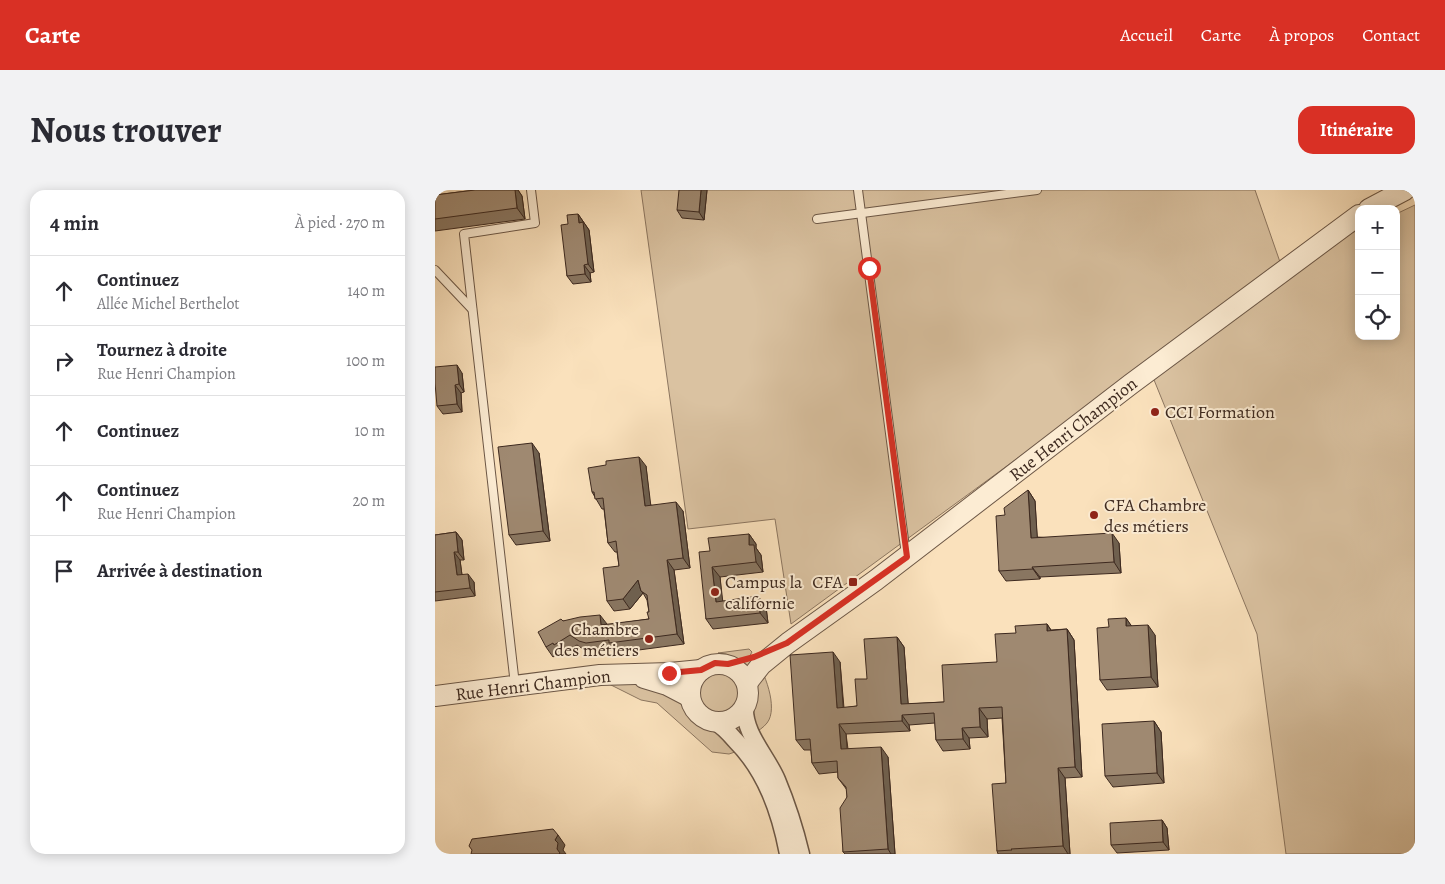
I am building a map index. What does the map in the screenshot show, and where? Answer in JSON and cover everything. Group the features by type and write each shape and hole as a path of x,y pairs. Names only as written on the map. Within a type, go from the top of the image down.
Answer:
{"street":[{"path":"1377,205 1405,190"},
{"name":"Rue Henri Champion","path":"747,683 761,666 787,643 907,557 1131,384 1355,218"},
{"name":"Rue Henri Champion","path":"728,664 754,657 787,643"},
{"path":"788,854 779,816 769,788 749,755 721,725 699,714 693,705 690,697 692,682 701,670 715,663 728,664 740,672 747,683 748,695 744,716 751,734 776,778 790,812 801,854"},
{"name":"Rue Henri Champion","path":"435,696 600,675 701,670"},
{"name":"Rue Henri Champion","path":"631,673 667,685 690,697"},
{"path":"715,722 733,719 745,706"}],"lane":[{"path":"515,687 463,234 535,223 531,190"},
{"path":"858,190 907,557"},
{"path":"817,219 1037,190"},
{"path":"435,270 472,309"}],"shaded area":[{"path":"641,190 1255,190 1280,262 1149,362 791,624 775,519 688,529"},
{"path":"1415,205 1415,854 1286,854 1257,634 1150,370 1355,232 1355,340 1400,340 1400,212"},
{"path":"749,649 752,652 748,659 754,657 769,689 771,699 770,716 767,723 761,729 737,741 738,751 729,754 712,752 657,703 641,700 607,683 694,678 691,694 694,708 698,713 711,720 727,721 738,715 746,701 748,692 740,673 728,665 739,661 726,654 718,653"},
{"path":"723,672 731,675 737,681 740,693 737,705 731,711 715,714 707,711 701,705 698,689 701,681 707,675"}],"building":[{"path":"475,190 515,190 517,208 435,219 435,195"},
{"path":"679,190 701,190 699,212 677,210"},
{"path":"578,214 579,223 583,222 588,264 584,265 585,274 567,276 561,225 568,224 567,215"},
{"path":"457,365 459,384 455,385 457,404 437,406 435,367"},
{"path":"532,443 543,531 509,535 498,447"},
{"path":"639,457 645,506 676,502 683,558 667,560 677,634 609,643 609,640 586,643 570,635 554,645 553,643 546,647 538,632 561,619 563,621 600,615 601,625 649,619 647,595 641,591 638,580 623,599 607,601 603,568 619,566 616,541 608,543 603,498 595,499 588,468 606,465 606,461"},
{"path":"1028,490 1031,538 1112,533 1114,562 999,571 996,516 1005,515 1004,508"},
{"path":"456,532 458,552 454,552 457,575 468,574 470,588 435,592 435,535"},
{"path":"749,534 749,545 754,545 756,562 712,567 716,602 758,596 760,613 706,619 699,552 710,551 708,538"},
{"path":"1126,618 1126,626 1148,625 1151,677 1100,680 1097,628 1109,627 1108,619"},
{"path":"1047,624 1047,631 1067,629 1075,767 1058,768 1063,846 997,851 992,784 1006,783 1002,707 979,708 980,727 962,728 963,739 936,740 934,713 902,715 902,721 839,724 841,749 881,747 888,849 843,852 840,808 847,797 846,787 838,778 837,761 812,763 810,739 796,740 790,655 833,652 837,708 857,706 855,679 867,679 864,639 897,637 901,704 944,702 942,665 997,662 995,634 1016,633 1015,626"},
{"path":"1154,721 1157,773 1105,776 1102,724"},
{"path":"1162,820 1163,842 1111,845 1110,823"},
{"path":"553,829 558,835 555,840 558,843 557,849 559,854 471,854 472,850 469,846 472,839"}],"place":[{"name":"CCI Formation","path":"1155,412"},
{"name":"CFA Chambre des métiers","path":"1094,515"},
{"name":"CFA","path":"853,582"},
{"name":"Campus la californie","path":"715,592"},
{"name":"Chambre des métiers","path":"649,639"}],"route":[{"path":"669,673 701,670 715,663 728,664 754,657 787,643 907,557 869,268"}]}
